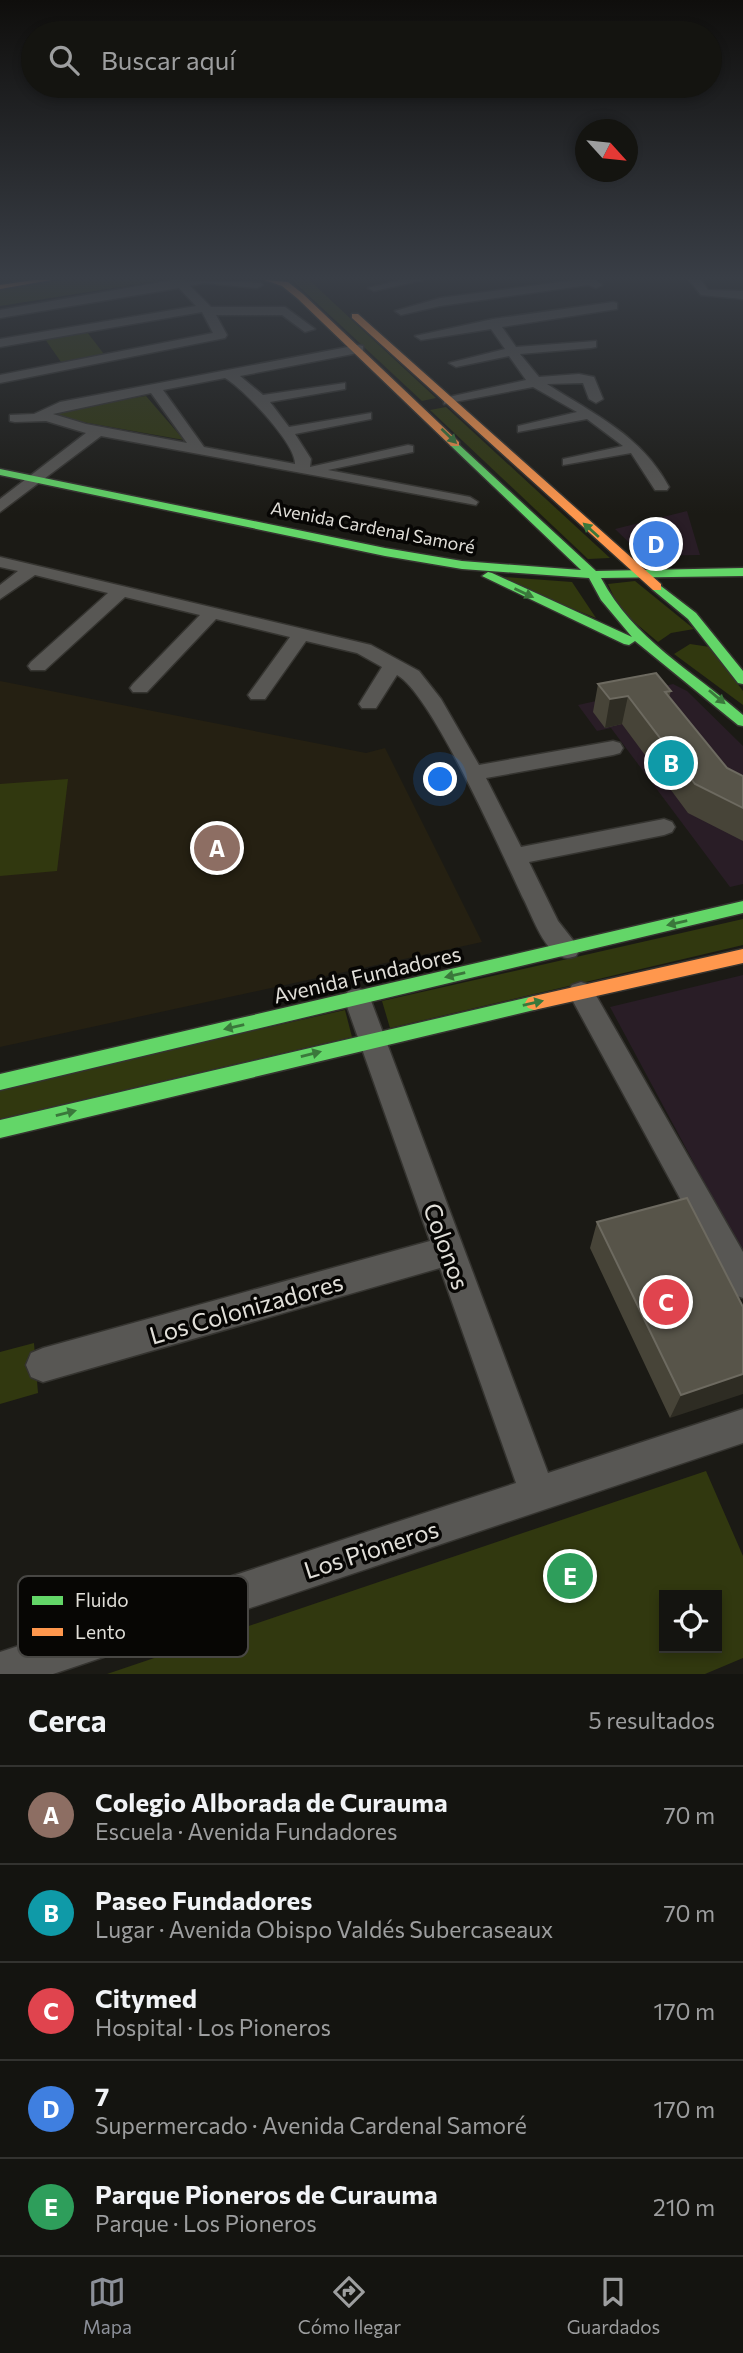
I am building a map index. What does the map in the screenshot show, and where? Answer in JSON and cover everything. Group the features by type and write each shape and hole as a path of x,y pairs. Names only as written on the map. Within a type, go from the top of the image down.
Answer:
{"street":[{"path":"0,379 108,358"},
{"path":"43,418 41,412 49,409 313,358"},
{"path":"368,358 593,575 595,590 611,611 743,722"},
{"path":"402,358 642,575 663,590 706,631 743,680"},
{"path":"456,363 483,358"},
{"path":"515,358 538,384 588,414 635,448 652,466 661,487"},
{"path":"229,375 237,377 259,400 285,432 303,459 306,469"},
{"path":"419,407 476,399 538,384 585,377 589,380 596,400"},
{"path":"259,400 340,386"},
{"path":"155,389 198,448"},
{"path":"523,429 588,414"},
{"path":"285,432 366,416"},
{"path":"15,418 43,418 417,492"},
{"path":"0,508 29,477 91,429"},
{"path":"568,462 635,448"},
{"path":"306,469 408,449"},
{"name":"Avenida Cardenal Samoré","path":"0,472 385,552 462,565 593,575 743,572"},
{"path":"0,492 29,477"},
{"path":"0,562 364,649 412,675 432,699 473,773 550,926 567,949"},
{"path":"462,565 593,623 690,675"},
{"path":"0,594 32,569"},
{"path":"38,666 122,590"},
{"path":"140,688 213,612"},
{"path":"657,651 679,638 706,631"},
{"path":"258,695 302,633"},
{"path":"369,705 394,663"},
{"path":"473,773 613,748"},
{"path":"516,856 664,827"},
{"name":"Avenida Fundadores","path":"0,1082 743,907"},
{"path":"0,1129 372,1040 743,956"},
{"path":"581,992 743,1283"},
{"name":"Colonos","path":"357,998 538,1494"},
{"name":"Los Colonizadores","path":"43,1366 449,1251"},
{"name":"Los Pioneros","path":"248,1590 743,1426"},
{"name":"Los Pioneros","path":"0,1672 45,1657"}],"shaded area":[{"path":"687,511 700,555 643,556 615,529"},
{"path":"0,681 366,753 385,748 482,942 0,1047"},
{"path":"673,684 687,691 743,746 743,884 730,887 611,728 597,731 578,705"},
{"path":"743,975 743,1254 610,1007"}],"green space":[{"path":"58,358 82,358 61,362"},
{"path":"376,358 393,358 436,398 422,401"},
{"path":"146,396 184,440 54,417 58,409"},
{"path":"446,407 610,558 588,559 430,410"},
{"path":"490,576 572,582 596,618"},
{"path":"635,581 694,629 671,633 658,642 620,610 608,584"},
{"path":"690,644 710,647 743,691 743,705 674,654"},
{"path":"68,779 57,871 0,876 0,784"},
{"path":"743,919 743,945 390,1028 382,1001"},
{"path":"345,1010 352,1037 0,1119 0,1088"},
{"path":"34,1343 38,1393 0,1404 0,1352"},
{"path":"706,1471 743,1556 743,1658 705,1674 107,1674 157,1657 248,1657 248,1626"}],"building":[{"path":"656,673 671,691 665,692 727,768 743,776 743,808 695,784 628,696 610,699 598,684"},
{"path":"687,1198 743,1307 743,1374 681,1395 597,1222"}],"traffic: fast":[{"path":"455,444 593,575 605,598 639,638 743,722"},
{"path":"0,472 385,552 462,565 593,575 743,572"},
{"path":"488,576 629,641"},
{"path":"657,587 692,616 743,680"},
{"path":"0,1082 743,907"},
{"path":"0,1129 534,1003"}],"traffic: slow":[{"path":"365,358 455,444"},
{"path":"402,358 657,587"},
{"path":"534,1003 743,956"}],"place":[{"name":"7","path":"656,544"},
{"name":"Paseo Fundadores","path":"671,763"},
{"name":"Colegio Alborada de Curauma","path":"217,848"},
{"name":"Citymed","path":"666,1302"},
{"name":"Parque Pioneros de Curauma","path":"570,1576"}]}
